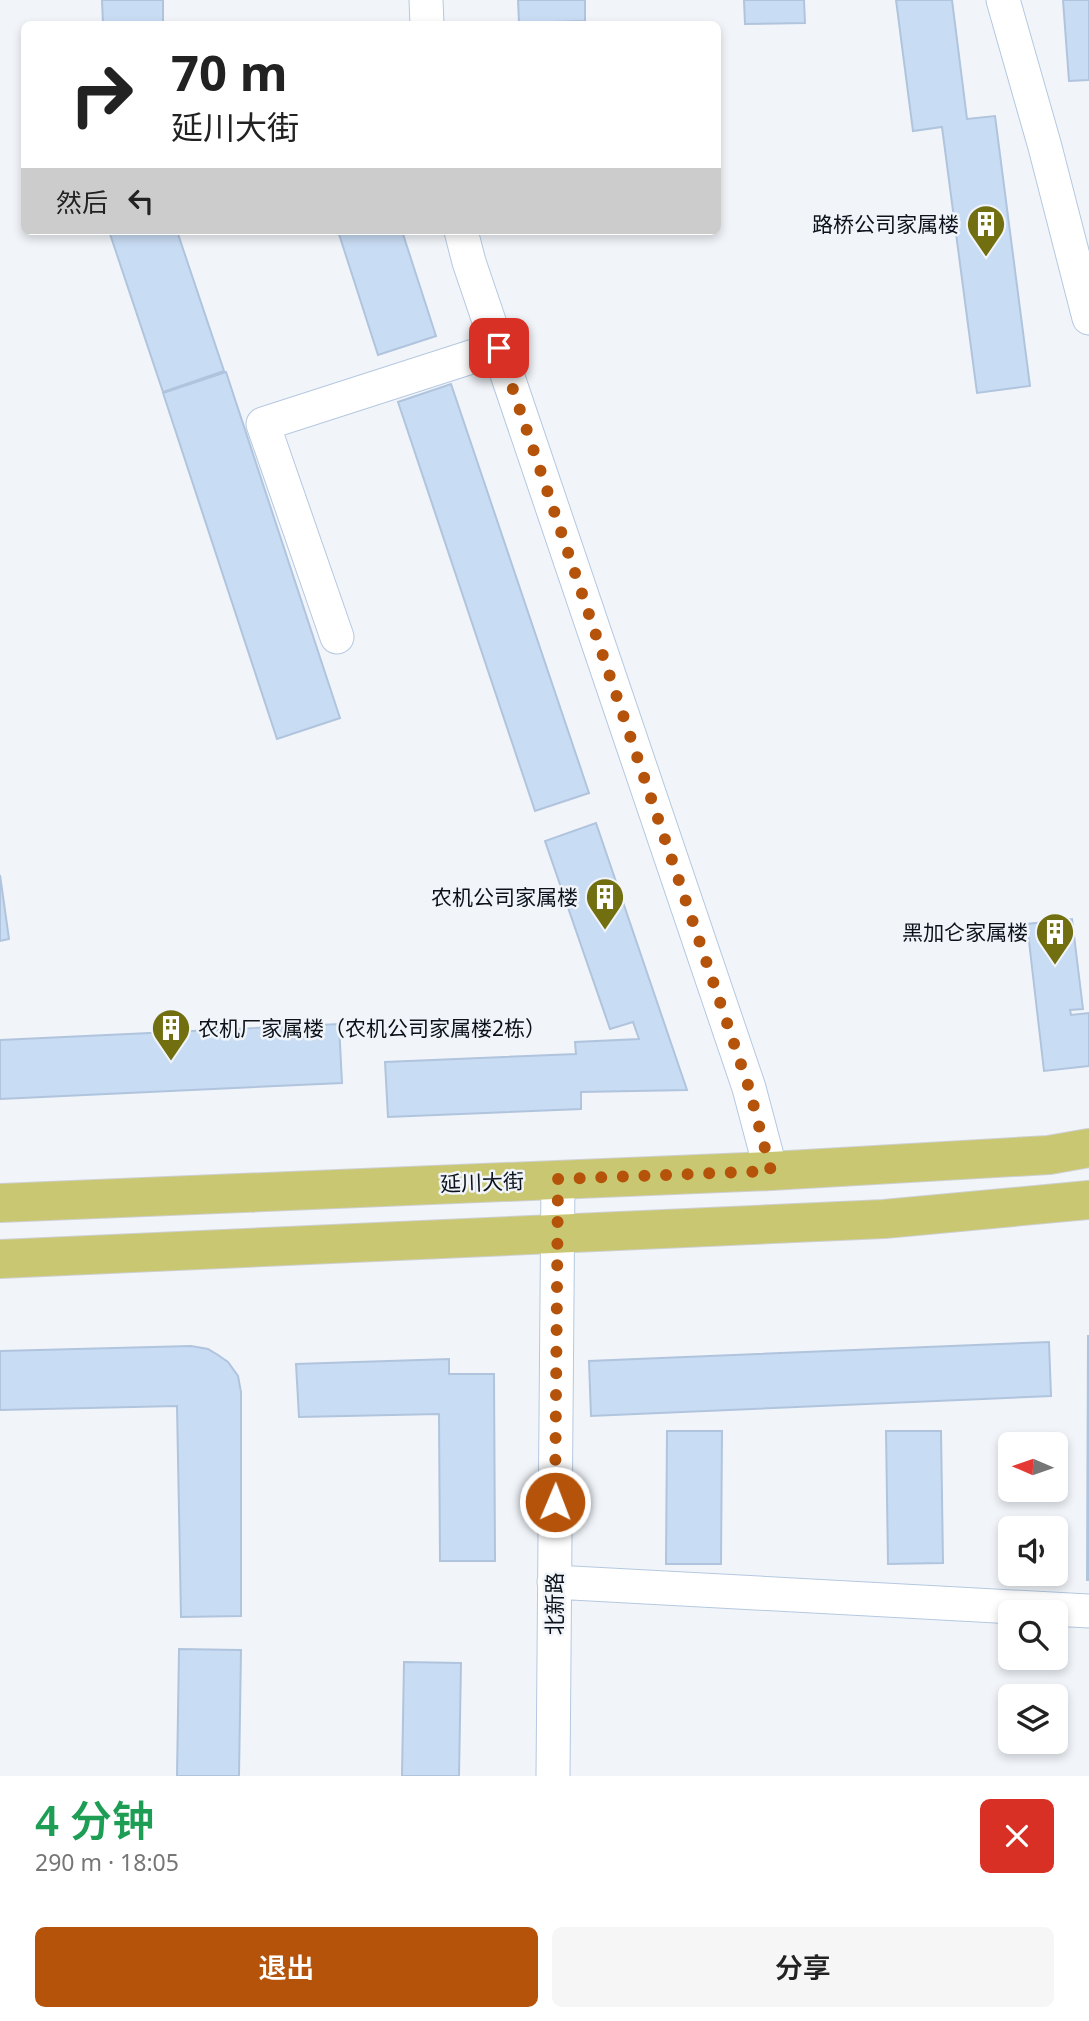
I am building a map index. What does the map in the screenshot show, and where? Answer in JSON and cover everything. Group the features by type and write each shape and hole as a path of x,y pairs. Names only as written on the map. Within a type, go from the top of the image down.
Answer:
{"main road":[{"name":"延川大街","path":"0,1203 771,1171 1049,1156 1089,1148"},
{"path":"0,1259 884,1219 1089,1200"}],"street":[{"path":"426,0 427,21"},
{"path":"1003,0 1088,309"},
{"path":"462,235 749,1088 771,1171"},
{"path":"337,637 263,424 499,348"},
{"name":"北新路","path":"553,1776 558,1179"},
{"path":"554,1582 1089,1611"}],"building":[{"path":"102,0 163,0 163,21 103,21"},
{"path":"518,0 585,0 585,21 519,21"},
{"path":"744,0 804,0 805,23 745,24"},
{"name":"路桥公司家属楼","path":"896,0 952,0 967,119 995,116 1030,386 977,393 942,127 913,131"},
{"path":"1063,0 1089,0 1089,80 1069,81"},
{"path":"110,235 178,235 224,371 163,392"},
{"path":"339,235 403,235 436,336 378,355"},
{"path":"226,372 340,718 277,739 163,393"},
{"path":"451,384 589,793 535,811 398,402"},
{"name":"农机公司家属楼","path":"596,823 687,1090 581,1092 581,1109 388,1117 385,1062 576,1054 575,1042 639,1039 633,1022 610,1029 545,841"},
{"path":"0,875 9,939 0,941"},
{"name":"黑加仑家属楼","path":"1072,919 1083,1009 1070,1010 1071,1015 1089,1013 1089,1066 1044,1071 1027,924"},
{"name":"农机厂家属楼（农机公司家属楼2栋）","path":"339,1024 342,1083 0,1099 0,1040"},
{"path":"1088,1336 1089,1580 1087,1580"},
{"path":"1049,1342 1051,1396 591,1416 589,1361"},
{"path":"191,1346 208,1349 228,1362 238,1376 241,1392 241,1616 181,1617 177,1406 0,1410 0,1351"},
{"path":"449,1359 449,1374 494,1374 495,1561 440,1561 439,1414 299,1417 296,1364"},
{"path":"667,1431 722,1431 721,1564 666,1564"},
{"path":"886,1431 941,1431 943,1563 888,1564"},
{"path":"179,1649 241,1650 239,1776 177,1776"},
{"path":"404,1662 461,1663 459,1776 402,1776"}],"place":[{"name":"路桥公司家属楼","path":"986,258"},
{"name":"农机公司家属楼","path":"605,931"},
{"name":"黑加仑家属楼","path":"1055,966"},
{"name":"农机厂家属楼（农机公司家属楼2栋）","path":"171,1062"}],"route":[{"path":"499,348 749,1088 771,1171 558,1179 555,1502"}]}
